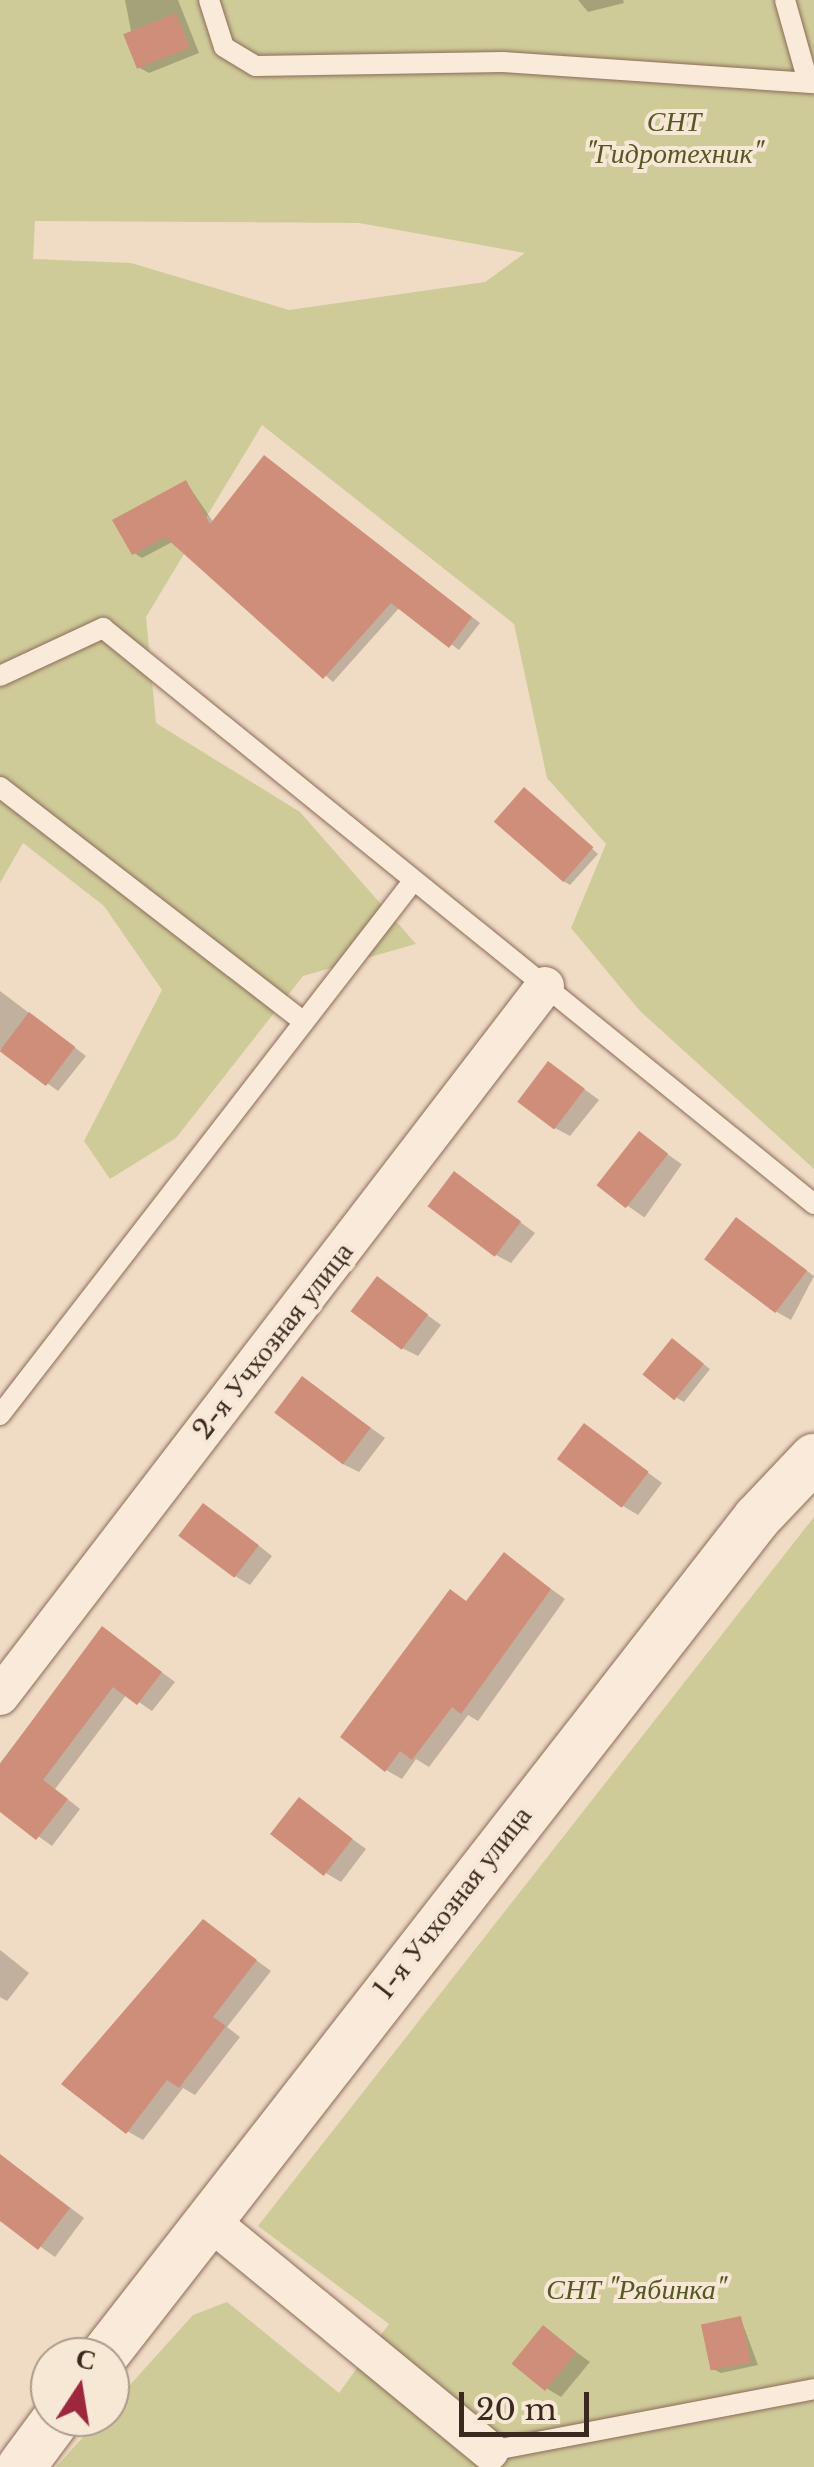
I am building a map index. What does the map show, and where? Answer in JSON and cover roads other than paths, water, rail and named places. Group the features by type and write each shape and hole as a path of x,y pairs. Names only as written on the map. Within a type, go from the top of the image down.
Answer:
{"street":[{"name":"2-я Учхозная улица","path":"0,1696 545,986"},
{"name":"1-я Учхозная улица","path":"118,2337 206,2218 756,1518 814,1458"},
{"path":"206,2218 492,2459"},
{"path":"22,2467 44,2437"}],"lane":[{"path":"209,0 224,47 256,66 503,62 811,83 785,0"},
{"path":"0,676 102,628 814,1204"},
{"path":"0,787 304,1022"},
{"path":"0,1416 414,880"},
{"path":"492,2459 814,2389"}],"park label":[{"name":"СНТ \"Гидротехник\"","path":"674,138"},
{"name":"СНТ \"Рябинка\"","path":"636,2290"}]}
